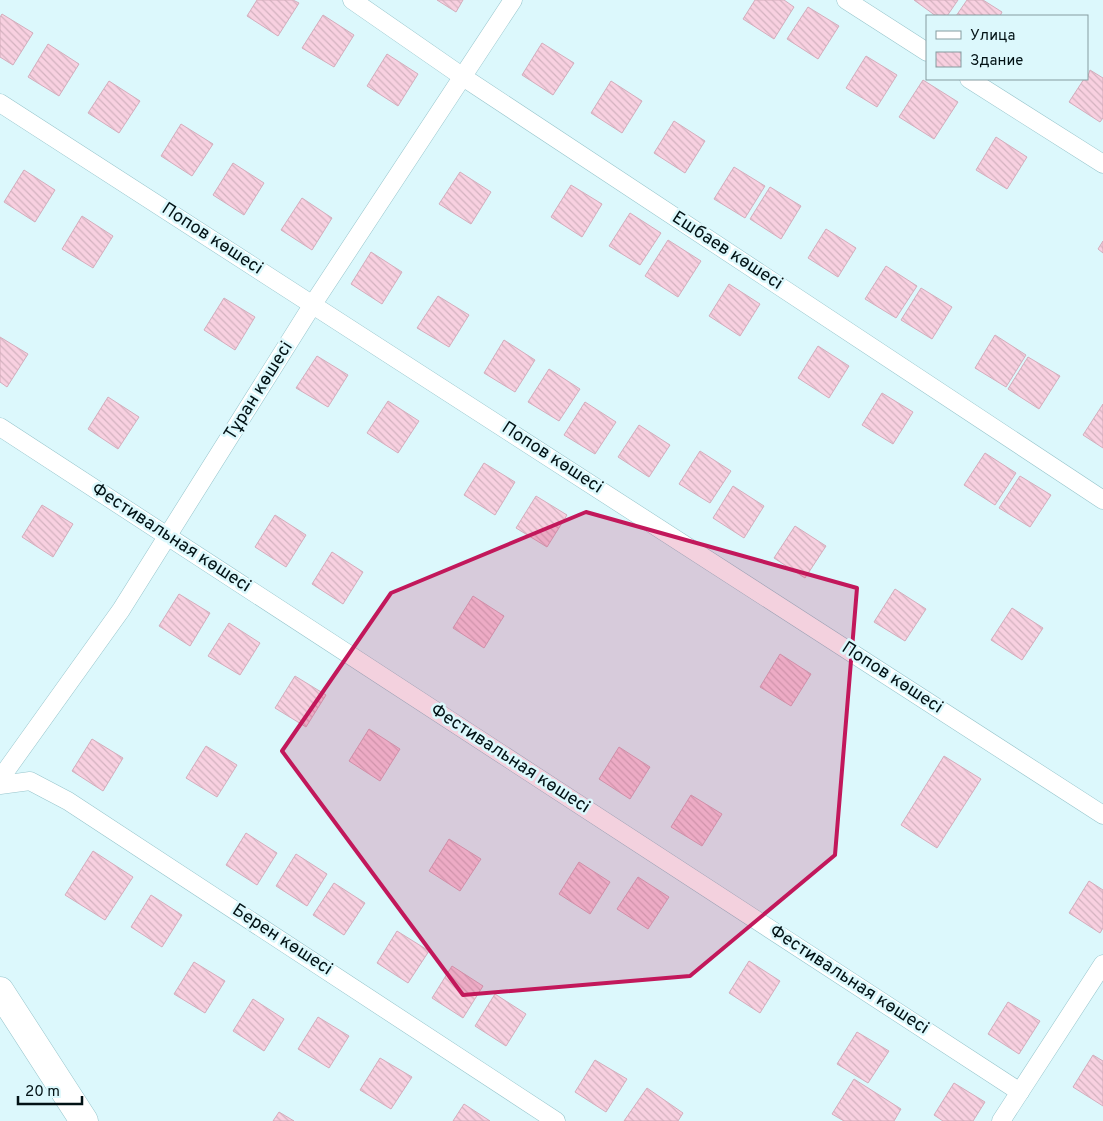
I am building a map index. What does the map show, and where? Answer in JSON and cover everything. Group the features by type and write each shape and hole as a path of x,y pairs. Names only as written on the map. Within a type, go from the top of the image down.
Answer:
{"highway":[{"path":"0,991 84,1121"}],"street":[{"name":"Ешбаев көшесі","path":"352,0 463,77 1103,500"},
{"name":"Тұран көшесі","path":"0,779 99,642 168,536 313,304 513,0"},
{"path":"846,0 926,51"},
{"path":"971,80 1103,164"},
{"name":"Попов көшесі","path":"0,103 1103,814"},
{"name":"Фестивальная көшесі","path":"0,427 1020,1092"},
{"name":"Берен көшесі","path":"0,785 30,782 68,801 556,1121"},
{"path":"1001,1121 1103,964"}],"highlighted area":[{"path":"586,512 857,588 835,855 690,976 463,995 282,751 391,593"}],"building":[{"path":"257,0 293,0 299,3 278,36 247,16"},
{"path":"437,0 463,0 456,12"},
{"path":"755,0 784,0 794,7 774,39 743,19"},
{"path":"914,0 958,0 948,15 935,15"},
{"path":"967,0 983,0 1002,12 1000,15 957,15"},
{"path":"808,7 839,26 818,59 787,39"},
{"path":"2,14 33,33 13,65 0,57 0,17"},
{"path":"323,15 354,35 334,67 302,48"},
{"path":"542,43 574,63 553,95 522,75"},
{"path":"48,44 79,64 59,96 28,77"},
{"path":"387,54 418,74 398,106 367,86"},
{"path":"866,56 897,75 877,107 846,88"},
{"path":"1090,70 1103,78 1103,118 1100,122 1069,102 1083,80 1088,80"},
{"path":"923,80 958,102 934,139 899,117"},
{"path":"109,81 140,101 119,133 88,113"},
{"path":"611,81 642,101 622,133 591,113"},
{"path":"674,121 705,141 685,173 654,153"},
{"path":"181,124 213,144 192,176 161,156"},
{"path":"996,137 1027,157 1007,189 976,170"},
{"path":"233,163 264,183 244,215 213,195"},
{"path":"734,167 765,186 745,218 714,199"},
{"path":"24,170 55,190 35,222 4,202"},
{"path":"460,172 491,192 471,224 439,204"},
{"path":"571,185 602,204 582,237 551,217"},
{"path":"770,187 801,206 781,239 750,219"},
{"path":"302,198 332,218 312,250 281,230"},
{"path":"630,213 661,233 640,265 609,246"},
{"path":"82,216 113,236 93,268 62,249"},
{"path":"826,229 856,248 838,277 808,258"},
{"path":"668,240 701,261 678,297 645,276"},
{"path":"1103,241 1103,253 1098,249"},
{"path":"371,252 402,272 382,304 351,284"},
{"path":"886,266 917,286 896,318 865,299"},
{"path":"729,284 760,304 740,336 709,316"},
{"path":"921,288 952,307 932,339 901,320"},
{"path":"438,296 469,315 449,347 417,328"},
{"path":"224,298 255,317 235,350 204,330"},
{"path":"995,335 1026,355 1006,387 975,368"},
{"path":"0,337 28,354 7,387 0,382"},
{"path":"504,340 535,360 515,392 484,373"},
{"path":"818,346 849,366 829,398 798,378"},
{"path":"317,356 348,375 328,407 296,388"},
{"path":"1028,357 1060,376 1039,409 1008,389"},
{"path":"549,369 580,389 559,421 528,402"},
{"path":"882,393 913,412 893,444 862,425"},
{"path":"108,397 139,417 118,449 88,429"},
{"path":"388,401 419,421 398,453 367,433"},
{"path":"585,402 616,422 595,454 564,435"},
{"path":"1103,404 1103,448 1083,435"},
{"path":"639,425 670,445 649,477 618,457"},
{"path":"700,451 731,471 710,503 679,484"},
{"path":"985,453 1016,473 995,505 964,485"},
{"path":"484,463 515,482 495,515 464,495"},
{"path":"1020,476 1051,495 1030,527 999,508"},
{"path":"733,486 764,506 744,538 713,518"},
{"path":"536,496 567,515 547,547 516,528"},
{"path":"42,505 73,524 53,557 22,537"},
{"path":"275,515 306,535 286,567 255,547"},
{"path":"795,526 826,546 805,578 774,558"},
{"path":"332,552 363,572 343,604 312,584"},
{"path":"895,589 926,609 905,641 874,622"},
{"path":"179,594 210,613 190,646 159,626"},
{"path":"473,596 504,616 484,648 453,628"},
{"path":"1012,608 1043,628 1022,660 991,640"},
{"path":"229,623 260,643 240,675 208,656"},
{"path":"780,654 811,674 791,706 760,687"},
{"path":"295,676 326,695 306,727 275,708"},
{"path":"369,729 400,749 380,781 349,761"},
{"path":"92,739 123,758 103,791 72,771"},
{"path":"206,746 237,765 217,797 186,778"},
{"path":"619,747 650,767 630,799 599,779"},
{"path":"944,756 981,779 937,848 901,825"},
{"path":"691,795 722,814 702,846 671,827"},
{"path":"246,833 277,853 257,885 226,865"},
{"path":"449,839 481,859 460,891 429,871"},
{"path":"93,851 133,877 105,920 65,895"},
{"path":"296,854 327,874 307,906 276,886"},
{"path":"579,862 610,882 590,914 559,894"},
{"path":"638,877 669,897 648,929 617,909"},
{"path":"1089,881 1103,890 1103,928 1100,933 1069,913"},
{"path":"334,883 365,903 344,935 313,915"},
{"path":"151,895 182,915 162,947 131,927"},
{"path":"397,931 429,951 408,983 377,963"},
{"path":"749,961 780,981 760,1013 729,993"},
{"path":"194,962 225,981 205,1013 174,994"},
{"path":"452,966 483,986 463,1018 432,998"},
{"path":"495,994 526,1014 506,1046 475,1026"},
{"path":"253,999 284,1019 264,1051 233,1031"},
{"path":"1008,1002 1040,1021 1019,1054 988,1034"},
{"path":"318,1017 349,1036 329,1068 298,1049"},
{"path":"857,1032 889,1051 868,1083 837,1064"},
{"path":"1093,1055 1103,1061 1103,1106 1073,1087"},
{"path":"380,1058 412,1077 391,1109 360,1090"},
{"path":"595,1060 627,1079 606,1112 575,1092"},
{"path":"854,1079 901,1109 894,1121 844,1121 832,1114"},
{"path":"954,1083 985,1102 973,1121 943,1121 934,1115"},
{"path":"647,1088 683,1113 678,1121 624,1121"},
{"path":"464,1104 490,1121 453,1121"},
{"path":"279,1112 294,1121 273,1121"}]}
